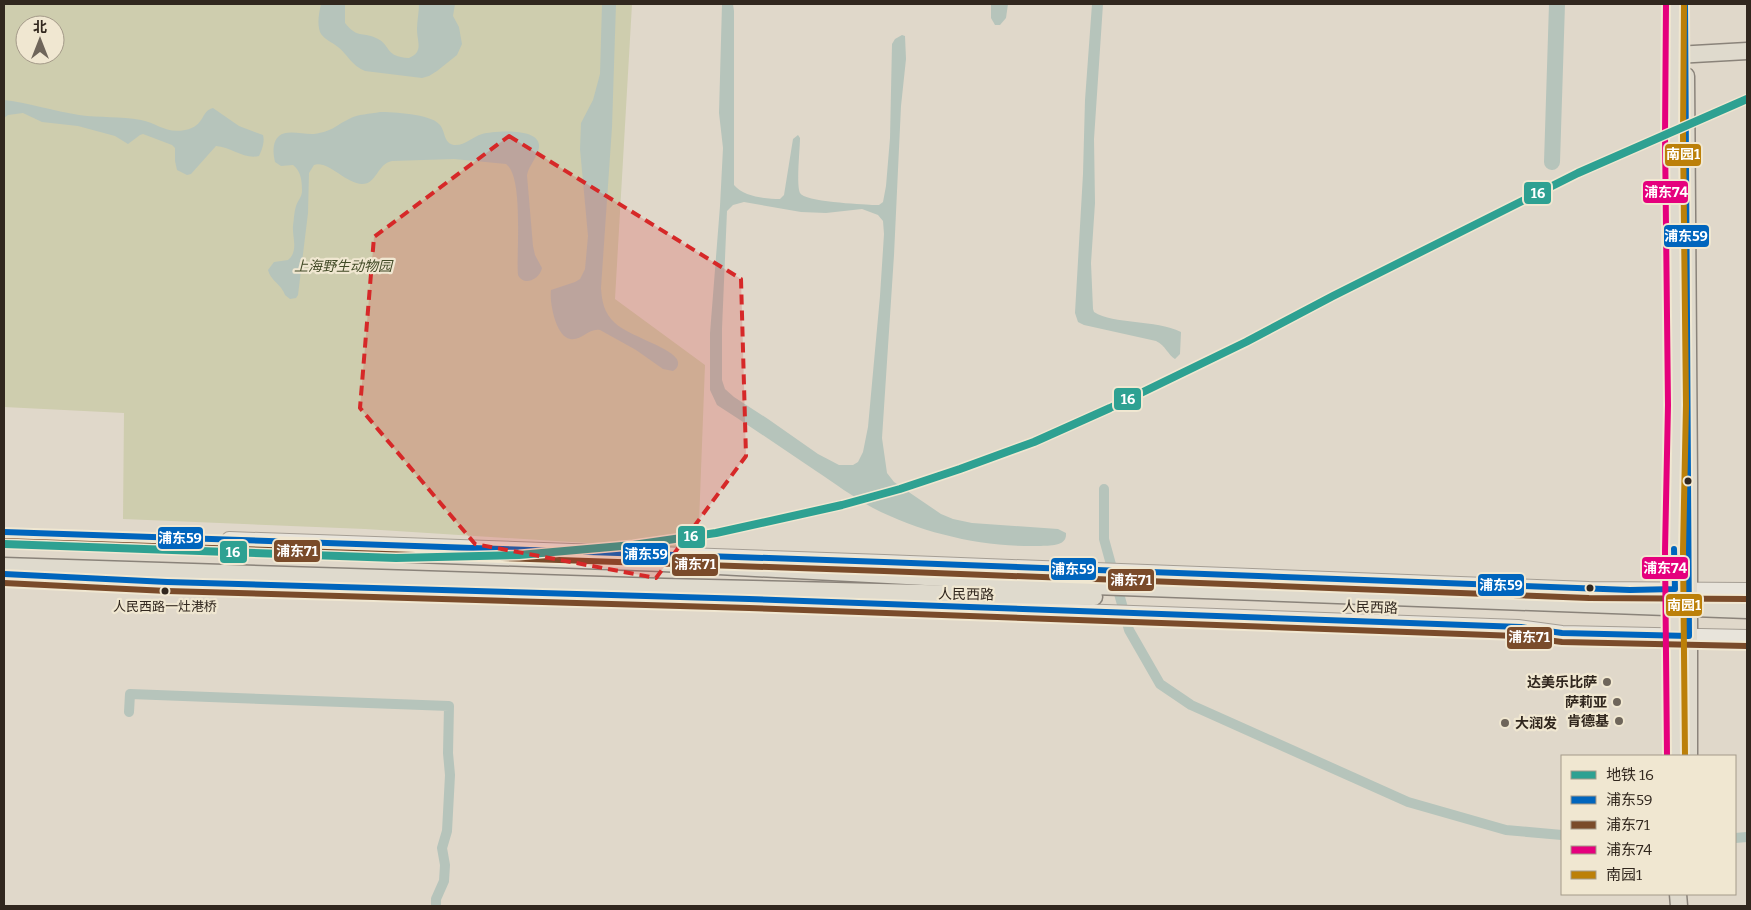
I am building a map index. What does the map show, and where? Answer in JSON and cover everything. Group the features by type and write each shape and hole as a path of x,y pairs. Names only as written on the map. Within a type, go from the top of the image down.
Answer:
{"main road":[{"path":"1675,4 1681,59"},
{"path":"1676,755 1682,635 1682,590 1690,482 1680,170 1681,59 1685,4"},
{"path":"1681,59 1747,51"},
{"path":"1681,59 1747,60"},
{"name":"人民西路","path":"4,539 663,563 1131,593 1682,613 1747,620"},
{"name":"人民西路","path":"4,566 664,587 1095,591"},
{"name":"人民西路","path":"1682,613 1747,610"},
{"path":"1682,635 1688,755"}],"street":[{"name":"人民西路","path":"4,532 854,561 1095,591"},
{"name":"人民西路","path":"4,574 176,582 1095,591 1520,607 1622,590 1747,590"},
{"name":"人民西路","path":"1520,607 1562,633 1747,636"}],"highlighted area":[{"path":"509,136 741,279 746,456 656,578 475,544 360,408 374,237"}],"green space":[{"name":"上海野生动物园","path":"4,4 632,4 615,299 705,365 698,550 365,529 123,519 124,413 4,407"}],"shaded area":[{"path":"321,4 345,4 345,23 349,28 357,33 371,36 381,41 395,55 409,58 414,56 418,50 419,4 455,4 453,16 459,27 462,44 457,55 437,71 422,78 365,71 353,63 336,45 325,39 321,34 318,22"},
{"path":"602,4 616,4 612,127 601,288 602,298 604,307 611,319 621,328 665,349 676,358 678,365 673,371 663,369 636,350 600,330 592,331 574,339 565,337 557,326 552,310 551,290 580,279 585,269 588,236 580,149 581,123 593,100 600,74"},
{"path":"722,4 733,4 734,185 749,195 780,199 784,195 793,139 798,135 800,138 798,175 800,193 811,199 879,205 883,202 886,186 890,138 892,44 895,39 902,35 905,36 906,59 901,106 894,255 882,438 887,473 894,482 941,514 953,519 972,523 1058,529 1066,533 1064,541 1057,544 1039,546 996,544 954,537 912,525 873,508 858,499 717,405 710,390 710,333 723,148 719,113","holes":["744,202 801,212 826,213 862,209 878,215 883,221 884,234 880,296 868,427 863,452 858,462 853,465 839,465 818,454 734,397 725,389 722,380 722,329 727,211 733,205"]},
{"path":"991,4 1008,4 1006,18 1000,25 995,25 991,18"},
{"path":"1092,4 1103,4 1094,139 1095,203 1091,263 1093,309 1094,312 1112,319 1159,325 1181,332 1180,354 1175,359 1156,341 1084,325 1078,322 1075,313 1085,100"},
{"path":"4,100 79,115 147,121 172,131 192,128 200,122 206,112 213,108 239,126 264,137 259,156 243,155 216,146 191,174 187,175 177,170 175,148 172,145 143,134 128,144 115,136 78,126 42,122 23,113 8,115 4,118"},
{"path":"380,112 411,114 428,118 439,124 448,142 454,145 465,143 478,135 496,132 525,133 533,136 538,141 538,151 527,175 533,246 535,255 542,268 535,278 524,281 518,275 517,199 512,172 506,164 454,159 392,161 383,166 371,181 362,184 356,183 319,164 314,165 309,173 308,213 298,295 296,298 290,299 285,295 268,270 274,262 288,260 293,252 294,216 302,193 302,184 296,167 293,165 281,166 275,162 275,141 282,134 320,133 353,117"}],"waterway":[{"path":"1552,162 1557,4"},
{"path":"1104,489 1104,539 1129,630 1160,684 1191,705 1408,802 1506,830 1561,835"},
{"path":"129,712 130,694 449,706 448,753 450,775 447,831 442,848 445,865 444,881 436,899 436,906"},
{"path":"1736,838 1747,837"}],"metro line":[{"name":"16","path":"4,544 396,558 519,555 633,545 716,533 842,505 900,489 960,469 1034,442 1110,408 1246,342 1333,296 1578,173 1747,99"}],"transit line":[{"name":"浦东74","path":"1666,4 1665,136 1668,405 1665,551 1667,755"},
{"name":"南园1","path":"1684,4 1683,136 1686,405 1683,551 1685,755"},
{"name":"浦东59","path":"4,574 167,582 749,599 1521,627 1562,633 1689,636 1685,4"},
{"name":"浦东59","path":"4,532 1630,590 1675,589 1674,549"},
{"name":"浦东71","path":"4,541 884,571 1589,598 1747,599"},
{"name":"浦东71","path":"4,583 167,591 749,608 1517,636 1562,642 1747,646"}],"place":[{"name":"人民西路一灶港桥","path":"165,591"},
{"name":"达美乐比萨","path":"1607,682"},
{"name":"萨莉亚","path":"1617,702"},
{"name":"肯德基","path":"1619,721"},
{"name":"大润发","path":"1505,723"}]}
